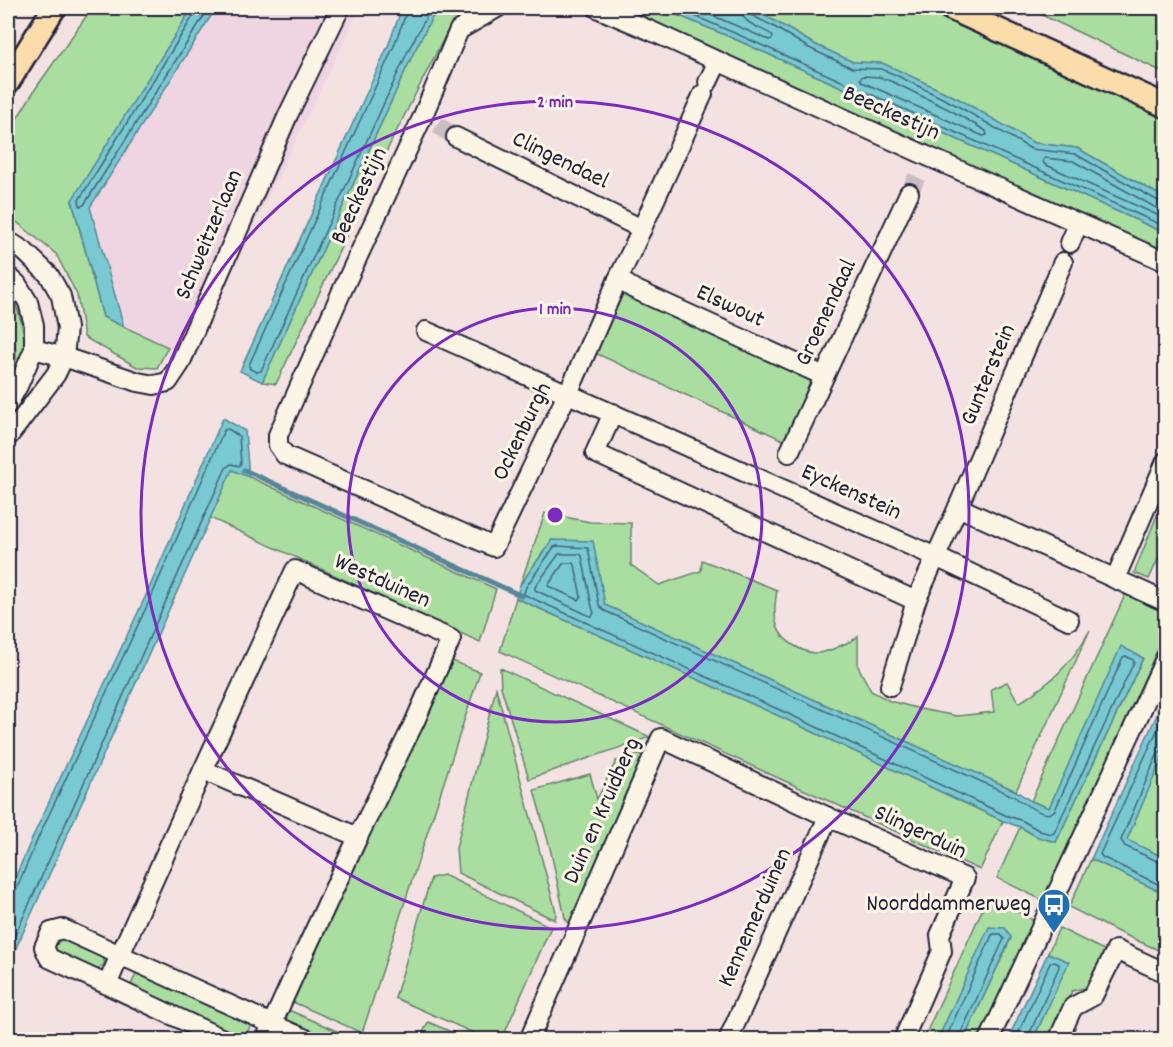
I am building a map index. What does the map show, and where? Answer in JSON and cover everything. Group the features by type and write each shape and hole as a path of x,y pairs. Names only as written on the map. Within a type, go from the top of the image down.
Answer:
{"main road":[{"path":"8,82 54,8"},
{"path":"950,8 1166,106"}],"street":[{"name":"Schweitzerlaan","path":"64,357 138,382 154,385 168,382 180,364 288,115 340,8"},
{"name":"Beeckestijn","path":"283,420 430,122 459,30 497,8"},
{"name":"Beeckestijn","path":"597,8 718,61 923,163 1078,224 1166,262"},
{"name":"Ockenburgh","path":"283,420 278,435 278,445 285,455 494,547 568,394 718,61"},
{"name":"Clingendael","path":"456,137 642,229"},
{"name":"Groenendaal","path":"789,453 909,193"},
{"path":"1070,243 1078,224"},
{"path":"8,241 24,251 49,275 61,296 67,328 64,357 57,374 8,438"},
{"name":"Gunterstein","path":"890,686 916,601 1063,261"},
{"path":"8,276 17,284 28,302 34,325 34,349 8,404"},
{"name":"Elswout","path":"618,279 634,290 824,376"},
{"name":"Eyckenstein","path":"426,331 936,557 1069,620"},
{"path":"34,349 64,357"},
{"path":"613,413 595,453 916,601"},
{"path":"1115,579 1166,461"},
{"path":"958,507 1166,603"},
{"name":"Westduinen","path":"107,985 295,570 451,639 415,722 358,837 269,1031"},
{"path":"989,1040 1166,657"},
{"name":"Duin en Kruidberg","path":"529,1040 661,738 828,817"},
{"path":"203,770 358,837"},
{"name":"Kennemerduinen","path":"728,1040 828,817"},
{"name":"Slingerduin","path":"828,817 965,878 940,934 942,951 903,1040"},
{"path":"225,1040 49,958 44,947 51,932 63,929 120,955 269,1031 308,1040"},
{"path":"1058,1040 1072,1007 1093,996 1116,950 1166,973"}],"shaded area":[{"path":"216,8 360,8 190,358 124,327 95,236 90,207"}],"green space":[{"path":"92,8 192,8 72,201 103,317 168,347 157,368 137,367 84,337 77,295 56,254 8,215 8,133 36,88"},
{"path":"437,8 474,8 448,30 392,140 276,384 262,382 413,54"},
{"path":"613,8 661,8 737,40 1165,233 1165,255"},
{"path":"749,8 930,8 1165,114 1165,198 1077,148 1034,143 959,99 882,63 853,62 812,43"},
{"path":"1027,8 1165,8 1165,73"},
{"path":"8,288 21,322 24,350 22,362 8,393 8,378 16,358 15,341 8,324"},
{"path":"621,289 813,378 783,440 593,352"},
{"path":"232,469 496,589 480,642 210,518"},
{"path":"1165,495 1165,544 1149,579 1134,573"},
{"path":"545,513 590,522 631,523 631,565 659,585 701,571 702,560 777,590 775,619 780,633 788,641 804,650 819,653 836,648 858,636 858,666 871,691 890,701 920,709 957,716 994,712 991,689 1007,682 1019,703 1060,672 1076,653 1090,630 1016,791 605,605 552,540 520,585"},
{"path":"1126,593 1165,612 1165,633 1044,901 997,878 1020,827 1038,837 1056,842 1143,658 1121,647 1049,808 1031,801"},
{"path":"516,598 779,716 1003,821 980,870 500,651"},
{"path":"447,659 480,672 362,1033 293,1002"},
{"path":"500,668 650,737 529,779 501,687"},
{"path":"496,688 556,912 555,920 458,873 456,848"},
{"path":"1165,751 1165,858 1126,840"},
{"path":"646,753 572,928 565,918 550,848 534,790 590,774 597,799 616,761"},
{"path":"1091,859 1165,894 1165,953 1069,907"},
{"path":"444,875 551,927 502,1039 487,1039 395,998 431,878"},
{"path":"988,897 1035,921 978,1039 964,1039 1011,938 989,928 938,1039 923,1040"},
{"path":"1059,928 1106,951 1089,987 1072,991 1050,1039 1033,1040 1068,962 1048,953"},
{"path":"61,937 102,952 104,965 96,970 60,956 56,951 55,943"},
{"path":"139,968 253,1020 244,1039 130,987"},
{"path":"284,1008 355,1039 320,1039 279,1021"},
{"path":"428,1022 468,1039 420,1039"}],"water":[{"path":"192,8 216,8 90,207 124,327 103,317 72,200"},
{"path":"402,8 437,8 413,54 262,382 240,371 388,46"},
{"path":"661,8 749,8 812,43 853,62 882,63 898,70 959,99 1034,143 1077,148 1165,198 1165,233 737,40"},
{"path":"223,418 245,431 249,477 232,470 8,966 8,894 147,593"},
{"path":"552,540 593,541 605,605 1049,808 1121,646 1143,658 1056,842 1038,837 779,716 516,598 520,585"},
{"path":"1165,697 1165,751 1127,840 1165,858 1165,894 1091,859"},
{"path":"989,927 1005,928 1011,937 964,1039 938,1039"},
{"path":"1048,953 1069,962 1033,1039 1008,1039"}],"waterway":[{"path":"244,470 522,596"}],"tunnel":[{"path":"437,125 456,137"},
{"path":"909,193 920,170"}],"place":[{"name":"Noorddammerweg","path":"1054,934"}]}
